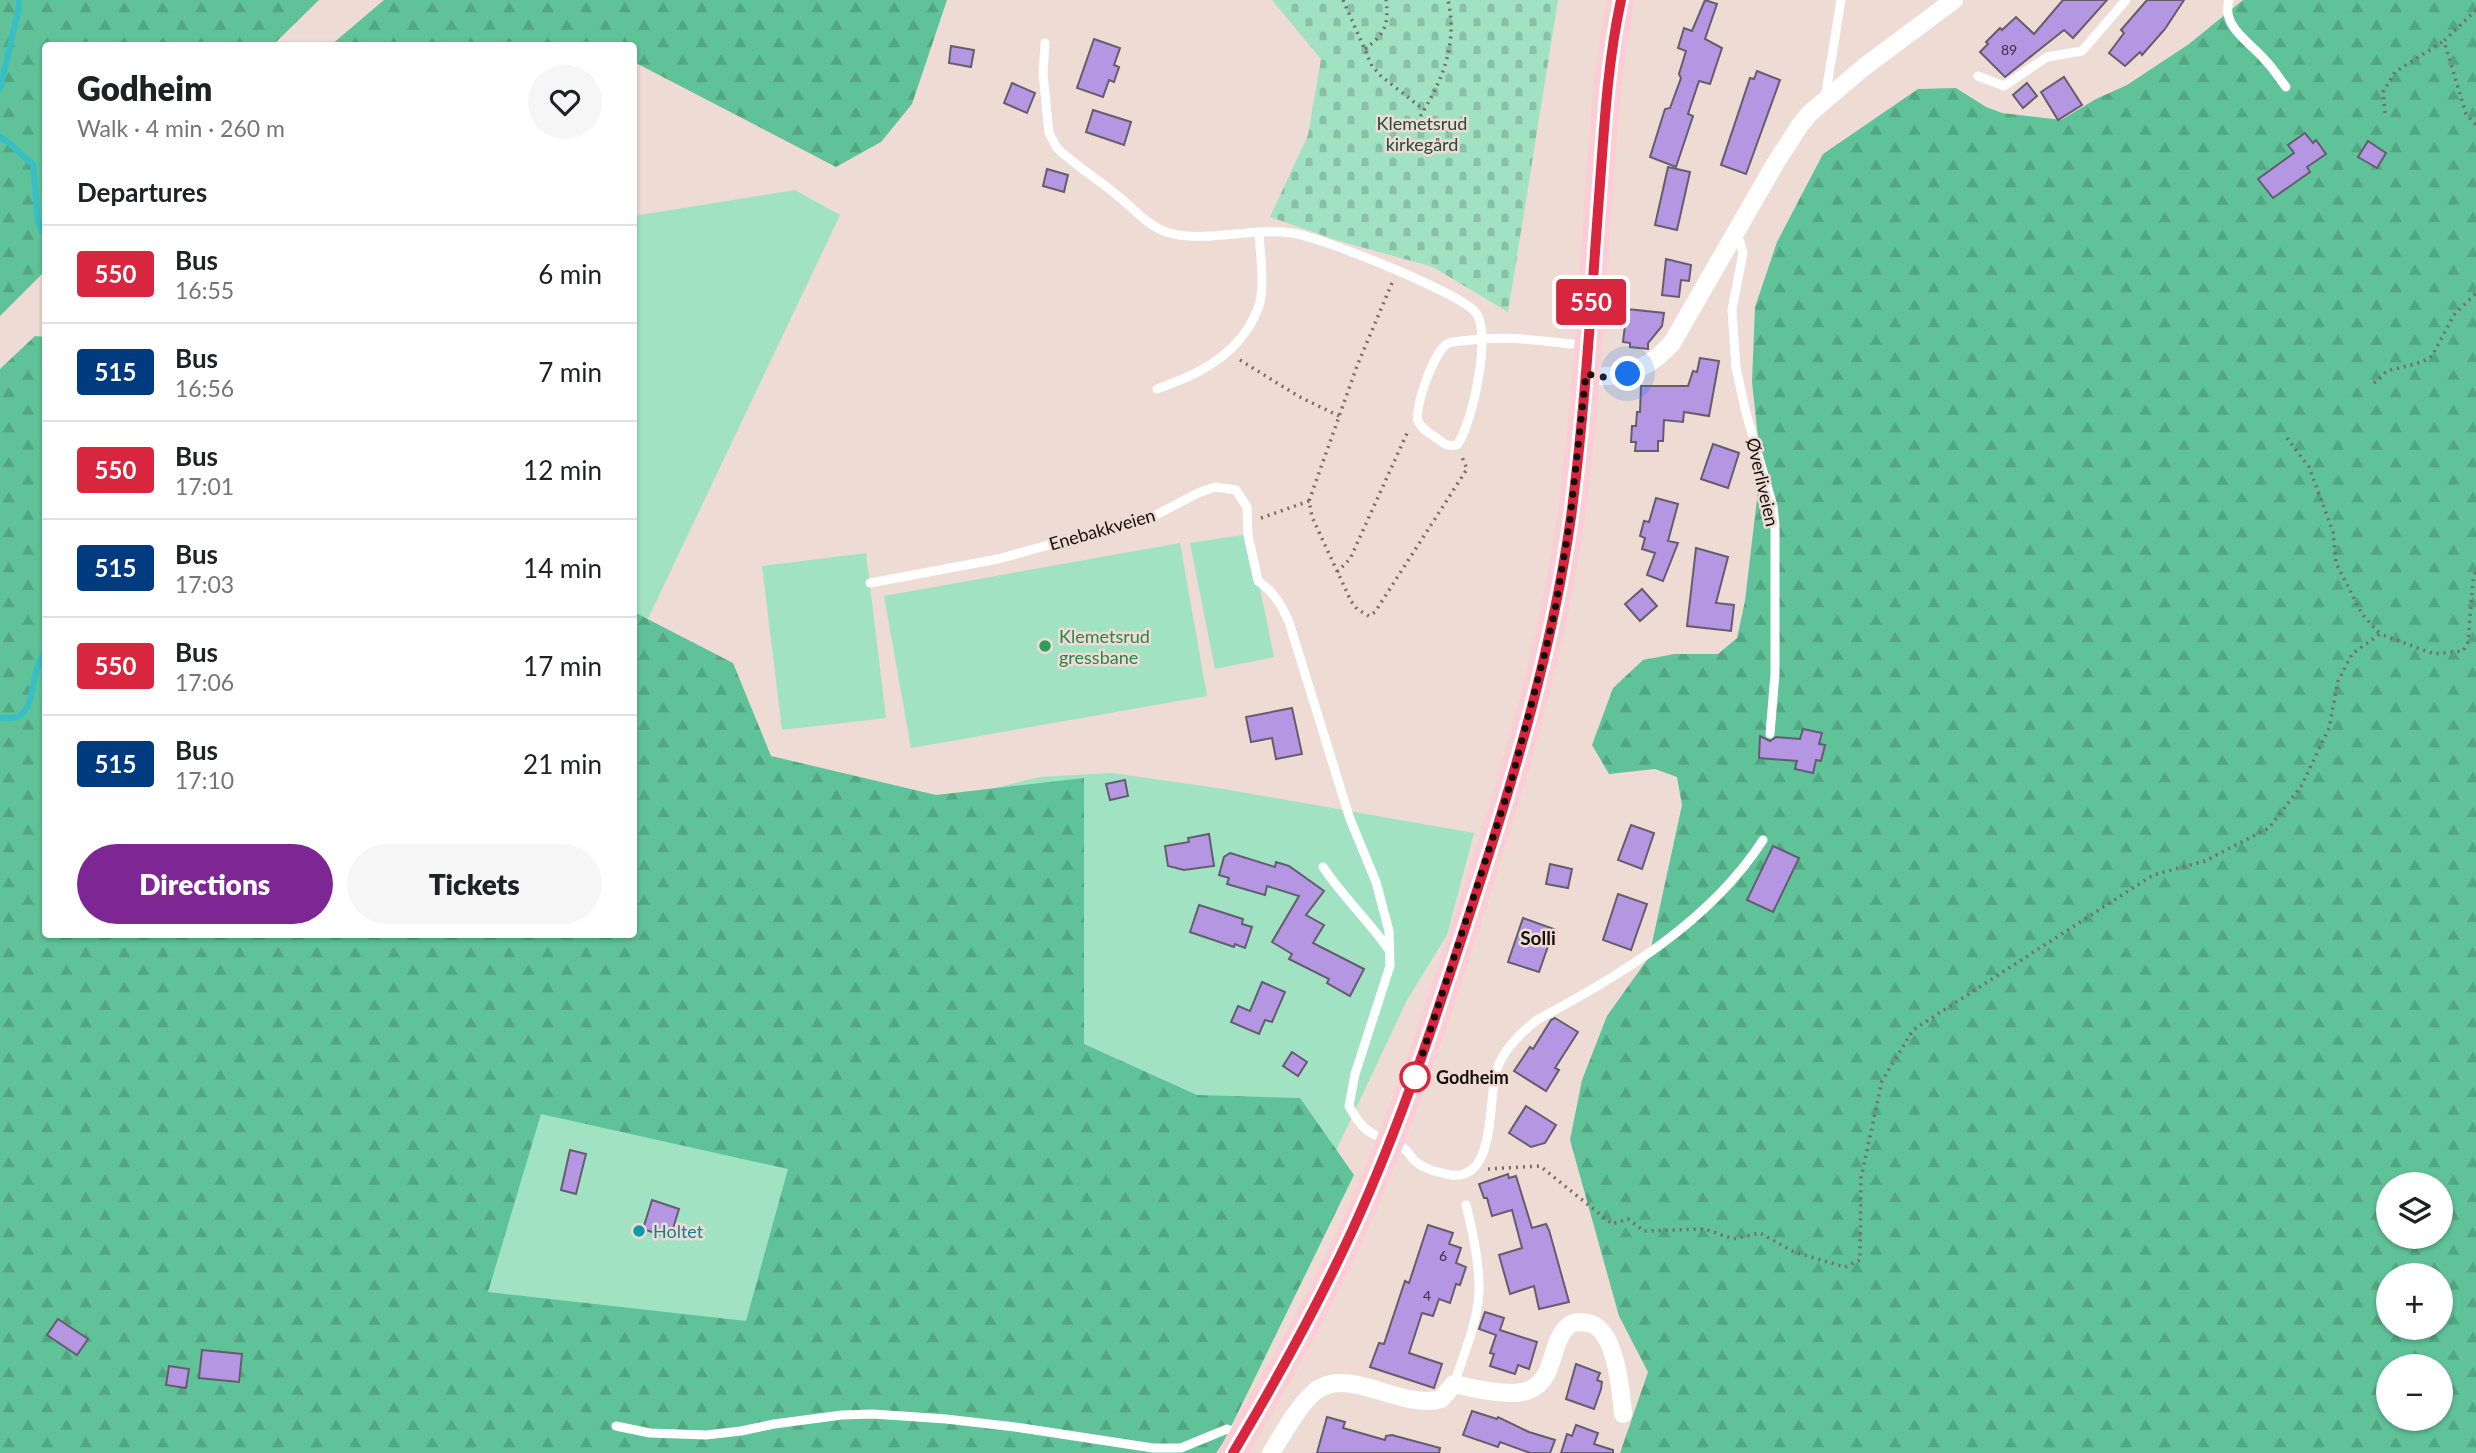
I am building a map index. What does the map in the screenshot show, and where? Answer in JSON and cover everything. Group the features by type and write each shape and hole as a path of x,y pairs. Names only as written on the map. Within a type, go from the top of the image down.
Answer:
{"main road":[{"path":"1238,1444 1273,1386 1353,1230 1389,1142 1423,1053 1470,911 1511,782 1537,685 1555,610 1570,520 1586,374 1610,61 1621,0"}],"street":[{"path":"1586,374 1603,377 1628,374 1663,354 1672,343 1788,141 1810,113 1864,67 1954,0"},
{"path":"1270,1453 1312,1393 1324,1385 1352,1383 1418,1402 1441,1399 1454,1384 1497,1391 1531,1390 1548,1372 1561,1336 1575,1322 1595,1325 1611,1349 1619,1378 1623,1414"}],"lane":[{"path":"1825,100 1840,0"},
{"path":"1978,76 2004,86 2047,57 2082,51 2126,0"},
{"path":"2229,0 2229,19 2236,32 2266,60 2286,87"},
{"path":"1045,43 1043,74 1049,133 1057,148 1137,214 1166,232 1179,235 1277,231 1320,240 1454,296 1479,315 1483,339 1479,372 1465,433 1457,445 1452,447 1444,444 1422,428 1417,420 1435,357 1448,344 1483,339 1509,337 1588,346"},
{"path":"1157,389 1192,377 1218,361 1240,341 1255,318 1262,299 1259,232"},
{"name":"Øverliveien","path":"1733,237 1740,242 1744,253 1732,310 1737,368 1746,413 1773,506 1775,525 1775,674 1770,734"},
{"name":"Enebakkveien","path":"870,583 998,559 1154,516 1198,493 1221,486 1236,490 1247,507 1248,535 1258,581 1272,591 1289,622 1350,819 1376,882 1389,931 1390,952"},
{"path":"1323,867 1339,892 1378,933 1390,952 1386,981 1355,1074 1349,1106 1363,1128 1405,1149 1416,1163 1437,1173 1456,1175 1472,1170 1480,1160 1489,1132 1497,1069 1504,1055 1524,1030 1643,957 1691,921 1729,884 1763,840"},
{"path":"1454,1384 1480,1289 1474,1237 1466,1205"},
{"path":"616,1426 650,1433 706,1435 741,1431 774,1423 873,1414 1015,1427 1153,1448 1181,1448 1227,1429 1238,1444"}],"path":[{"path":"1343,0 1372,66 1424,110"},
{"path":"1365,49 1378,39 1384,30 1387,17 1386,0"},
{"path":"1413,128 1443,70 1451,44 1452,25 1448,0"},
{"path":"2385,113 2383,92 2395,72 2444,41 2476,10"},
{"path":"2444,41 2466,114 2476,125"},
{"path":"1398,272 1366,342 1309,501 1312,517 1357,609 1369,615 1375,611 1467,469 1457,445"},
{"path":"2374,383 2387,371 2422,362 2432,356 2454,315 2476,293"},
{"path":"1254,369 1298,396 1339,416"},
{"path":"1337,572 1350,559 1404,436 1417,420"},
{"path":"2287,438 2309,467 2333,532 2336,563 2362,614 2380,634 2434,654 2463,651 2468,642 2476,571"},
{"path":"1267,517 1309,501"},
{"path":"1472,1170 1540,1166 1612,1224 1628,1219 1644,1231 1704,1229 1733,1239 1760,1233 1794,1252 1845,1267 1860,1260 1861,1178 1882,1081 1913,1030 2153,875 2205,861 2269,828 2302,785 2329,728 2337,681 2351,654 2380,634"}],"green space":[{"path":"0,0 319,0 276,42 42,42 42,274 0,316"},
{"path":"384,0 947,0 912,104 881,142 836,167 637,64 637,42 335,42"},
{"name":"Klemetsrud kirkegård","path":"1272,0 1558,0 1508,312 1433,267 1336,240 1270,217 1308,135 1321,59"},
{"path":"2243,0 2476,0 2476,1453 1620,1453 1648,1372 1619,1316 1570,1140 1582,1080 1607,1016 1649,957 1682,805 1677,777 1655,769 1609,774 1592,745 1613,688 1643,660 1674,654 1718,654 1737,638 1745,601 1761,465 1752,382 1755,307 1777,242 1823,154 1918,89 1956,88 1986,107 2002,113 2061,120 2096,99 2127,85 2189,44"},
{"path":"795,190 840,215 637,642 637,216"},
{"path":"35,336 42,337 42,938 637,938 637,614 733,663 771,756 936,795 1084,778 1084,1044 1197,1095 1300,1098 1354,1175 1216,1453 0,1453 0,369","holes":["541,1114 788,1169 746,1321 488,1292"]},
{"path":"1249,534 1274,657 1215,669 1190,543"},
{"name":"Klemetsrud gressbane","path":"1180,543 1207,696 911,748 884,596"},
{"path":"866,553 886,718 782,730 762,566"},
{"path":"1112,773 1224,789 1474,833 1447,935 1407,1000 1333,1157 501,1453 0,1214 951,799 1039,777"}],"building":[{"path":"1705,0 1717,4 1705,39 1722,48 1710,84 1699,81 1688,114 1693,116 1676,167 1650,157 1665,109 1670,108 1681,78 1679,74 1686,51 1678,48 1684,28 1692,31"},
{"path":"2063,0 2107,0 2073,38 2064,30 2005,77 1980,52 2000,28 2002,30 2016,17 2034,34"},
{"path":"2147,0 2184,0 2165,29 2142,55 2140,52 2125,66 2109,53 2124,33 2121,30"},
{"path":"1094,39 1120,48 1114,65 1119,67 1114,82 1109,80 1103,97 1077,88"},
{"path":"951,46 974,50 971,67 949,63"},
{"path":"1757,71 1780,80 1746,174 1721,165 1750,78 1754,79"},
{"path":"2064,77 2082,105 2058,120 2041,92"},
{"path":"1012,83 1035,93 1027,113 1004,103"},
{"path":"2027,83 2037,96 2023,108 2013,95"},
{"path":"1093,110 1131,122 1124,145 1086,132"},
{"path":"2305,133 2313,143 2316,140 2326,154 2307,167 2310,172 2273,198 2258,179 2294,153 2288,145"},
{"path":"2368,141 2386,153 2377,168 2358,157"},
{"path":"1668,167 1690,172 1677,230 1655,225"},
{"path":"1047,169 1068,175 1064,192 1043,186"},
{"path":"1666,259 1691,265 1689,281 1681,280 1679,297 1662,295"},
{"path":"1627,309 1664,313 1662,326 1648,343 1648,349 1630,347 1630,343 1623,342"},
{"path":"1700,358 1719,361 1709,416 1684,412 1683,422 1664,420 1663,441 1658,441 1658,451 1635,451 1636,442 1631,442 1632,426 1636,426 1637,412 1640,412 1641,386 1688,386 1693,371 1697,372"},
{"path":"1713,444 1739,453 1728,488 1701,479"},
{"path":"1656,498 1678,504 1668,541 1678,543 1663,581 1647,575 1655,553 1642,549 1645,538 1640,536 1644,521 1649,522"},
{"path":"1696,548 1728,557 1716,603 1734,605 1731,631 1687,626"},
{"path":"1642,589 1657,606 1640,621 1625,604"},
{"path":"1292,708 1302,754 1276,759 1272,738 1251,742 1246,717"},
{"path":"1803,729 1822,733 1819,744 1825,745 1821,761 1816,760 1813,773 1795,769 1797,761 1759,758 1760,736 1770,741 1776,737 1800,739"},
{"path":"1125,780 1128,796 1110,800 1106,784"},
{"path":"1631,825 1654,833 1642,869 1618,860"},
{"path":"1209,834 1214,866 1184,870 1168,866 1165,846 1189,842 1188,838"},
{"path":"1773,846 1799,858 1773,912 1747,900"},
{"path":"1230,853 1275,867 1276,862 1289,866 1324,891 1306,915 1324,925 1313,943 1364,969 1350,996 1327,983 1329,979 1289,959 1292,954 1272,942 1299,896 1267,886 1265,895 1227,884 1229,878 1219,875 1224,857"},
{"path":"1550,864 1572,869 1568,888 1546,884"},
{"path":"1618,894 1647,904 1631,950 1603,940"},
{"path":"1199,905 1243,919 1242,924 1252,927 1245,948 1235,944 1234,947 1190,932"},
{"path":"1523,918 1554,929 1539,972 1508,962"},
{"path":"1262,982 1285,992 1272,1022 1265,1020 1259,1034 1231,1022 1238,1006 1250,1011"},
{"path":"1555,1018 1578,1032 1555,1068 1559,1070 1546,1091 1514,1071"},
{"path":"1292,1052 1307,1062 1298,1076 1283,1066"},
{"path":"1526,1106 1556,1125 1545,1143 1531,1147 1509,1133"},
{"path":"570,1150 586,1154 576,1194 561,1190"},
{"path":"1508,1174 1509,1178 1516,1176 1532,1228 1546,1224 1549,1230 1569,1302 1539,1309 1534,1286 1510,1294 1499,1255 1522,1248 1512,1210 1492,1216 1487,1198 1484,1198 1479,1184"},
{"path":"652,1200 679,1209 670,1238 643,1229"},
{"path":"1428,1225 1453,1233 1449,1244 1461,1248 1456,1263 1466,1267 1460,1285 1456,1284 1450,1303 1439,1299 1433,1316 1422,1313 1409,1353 1442,1364 1434,1388 1370,1367 1379,1343 1384,1344 1405,1281 1409,1283"},
{"path":"1485,1312 1504,1318 1500,1330 1537,1342 1529,1369 1518,1365 1515,1374 1490,1366 1494,1354 1490,1353 1496,1335 1479,1329"},
{"path":"58,1319 88,1339 77,1355 47,1335"},
{"path":"202,1350 242,1354 239,1382 199,1378"},
{"path":"1576,1364 1600,1373 1597,1380 1602,1382 1601,1389 1594,1409 1566,1399"},
{"path":"169,1366 189,1369 186,1388 166,1385"},
{"path":"1472,1411 1497,1419 1498,1417 1529,1432 1555,1440 1550,1453 1530,1453 1500,1442 1498,1447 1463,1435"},
{"path":"1327,1417 1345,1422 1343,1428 1385,1440 1386,1436 1392,1435 1440,1448 1439,1453 1317,1453"},
{"path":"1576,1425 1598,1433 1594,1444 1613,1450 1613,1453 1561,1453 1567,1434 1572,1436"}],"waterway":[{"path":"0,89 19,0"},
{"path":"0,137 33,164 38,223 42,230"},
{"path":"0,718 17,717 26,710 42,658"}],"bus line":[{"name":"550","path":"1233,1453 1273,1386 1353,1230 1406,1101 1470,911 1521,746 1555,610 1570,520 1586,374 1610,61 1621,0"}],"place":[{"name":"Klemetsrud gressbane","path":"1045,646"},
{"name":"Godheim","path":"1415,1077"},
{"name":"Holtet","path":"639,1231"}],"district":[{"name":"Solli","path":"1538,937"}],"route":[{"path":"1415,1077 1511,782 1545,652 1570,520 1586,374 1603,377 1628,374"}]}
